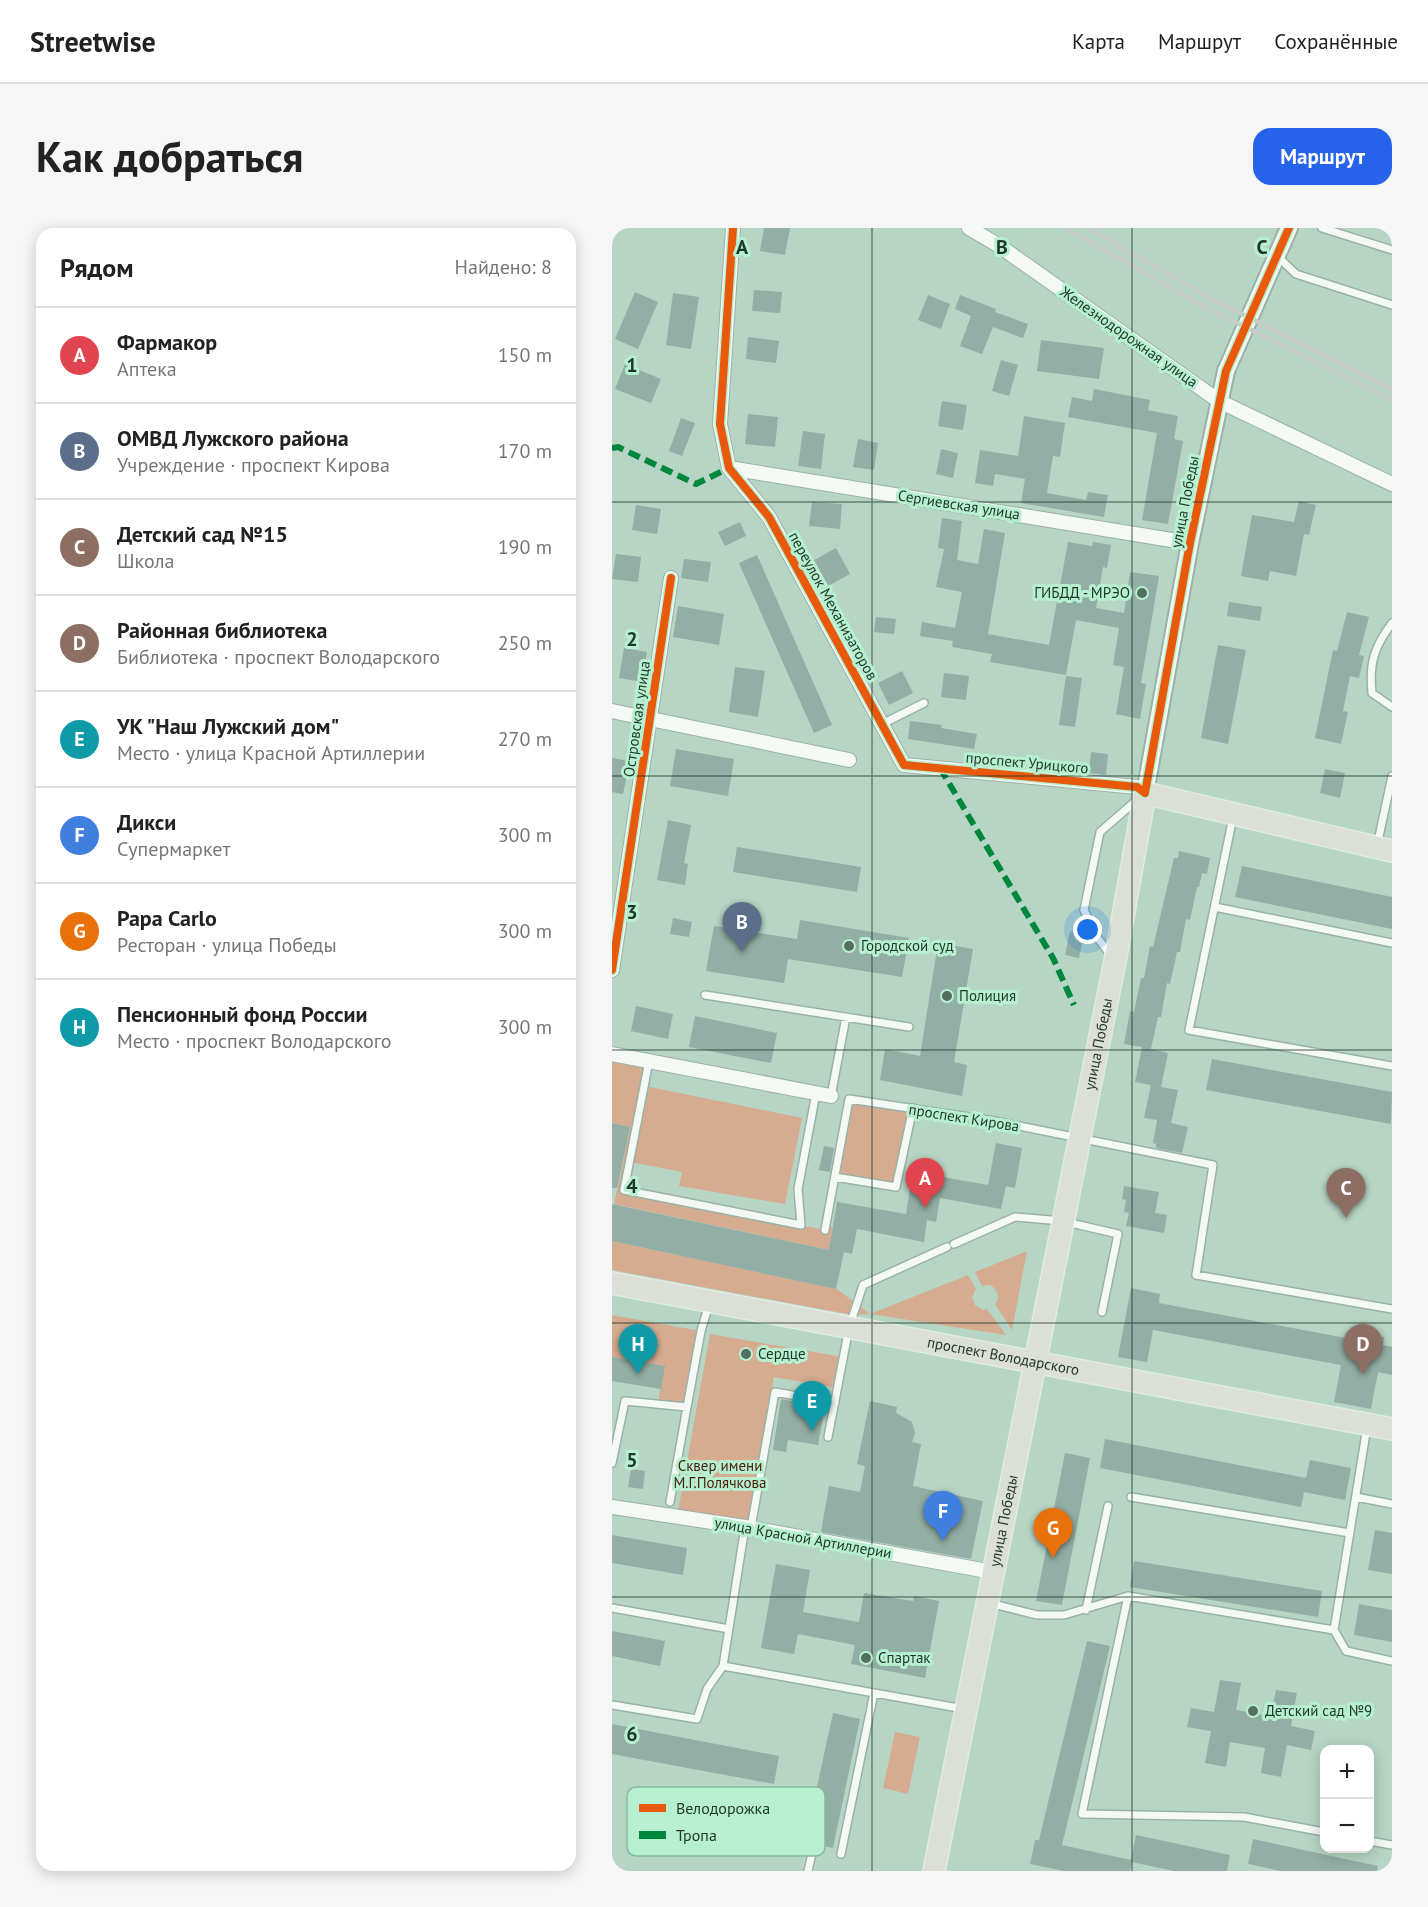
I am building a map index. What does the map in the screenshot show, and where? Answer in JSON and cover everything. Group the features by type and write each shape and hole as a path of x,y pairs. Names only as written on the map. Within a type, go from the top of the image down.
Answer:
{"main road":[{"name":"проспект Урицкого","path":"1145,793 1384,850"},
{"name":"улица Победы","path":"934,1871 1115,961 1145,793"},
{"name":"проспект Володарского","path":"612,1283 1392,1429"}],"street":[{"path":"729,468 720,424 733,228"},
{"name":"Железнодорожная улица","path":"969,228 998,245 1220,401 1392,484"},
{"name":"улица Победы","path":"1145,793 1190,543 1226,371 1289,228"},
{"name":"Сергиевская улица","path":"729,468 1190,543"},
{"name":"переулок Механизаторов","path":"729,468 769,518 904,765"},
{"name":"Островская улица","path":"612,970 670,578"},
{"path":"612,711 849,760"},
{"name":"проспект Урицкого","path":"904,765 1137,787 1145,793"},
{"path":"612,1054 831,1096"},
{"name":"улица Красной Артиллерии","path":"612,1507 749,1525 993,1572"}],"lane":[{"path":"1322,228 1392,250"},
{"path":"1277,256 1296,274 1392,305"},
{"path":"1392,623 1378,641 1370,673 1372,693 1392,707"},
{"path":"882,724 924,703"},
{"path":"1384,850 1392,776"},
{"path":"1115,961 1097,937 1084,910 1100,832 1145,793"},
{"path":"1234,815 1189,1030 1392,1066"},
{"path":"1215,907 1392,943"},
{"path":"705,995 909,1027"},
{"path":"831,1096 846,1017"},
{"path":"650,1061 624,1190 801,1225 798,1189 816,1094"},
{"name":"проспект Кирова","path":"835,1177 849,1099 989,1120 1213,1165 1196,1275 1392,1309"},
{"path":"825,1230 835,1177 896,1187 913,1108"},
{"path":"828,1437 849,1328 863,1285 1015,1217 1062,1221 1118,1234 1102,1312"},
{"path":"670,1502 701,1331 709,1301"},
{"path":"612,1705 697,1719 707,1689 723,1666 775,1392 835,1402"},
{"path":"612,1463 624,1401 687,1407"},
{"path":"1367,1425 1334,1630 1346,1651 1392,1661"},
{"path":"1131,1497 1350,1533"},
{"path":"1356,1497 1392,1504"},
{"path":"1086,1610 1108,1506"},
{"path":"987,1602 1037,1615 1064,1616 1128,1596 1334,1630"},
{"path":"1128,1596 1083,1814 1244,1817 1320,1831"},
{"path":"612,1608 729,1629"},
{"path":"723,1666 966,1709"},
{"path":"841,1854 874,1693"},
{"path":"1374,1842 1392,1845"},
{"path":"808,1871 811,1856"}],"green space":[{"path":"612,1054 649,1061 645,1086 802,1118 785,1204 679,1186 682,1172 630,1162 624,1190 825,1230 833,1226 829,1250 614,1204 630,1127 612,1123"},
{"path":"849,1099 913,1108 896,1187 835,1177"},
{"path":"612,1241 837,1289 870,1314 853,1315 612,1270"},
{"path":"1027,1251 1012,1330 995,1304 998,1296 996,1291 990,1285 982,1286 975,1272"},
{"path":"968,1275 976,1289 972,1297 975,1305 983,1310 987,1309 1006,1335 870,1314"},
{"path":"612,1315 701,1331 687,1407 658,1404 664,1366 612,1357"},
{"name":"Сквер имени М.Г.Полячкова","path":"710,1334 843,1357 837,1388 774,1377 748,1523 678,1511"},
{"path":"895,1732 920,1737 908,1794 883,1788"}],"building":[{"path":"764,228 790,228 785,255 760,251"},
{"path":"754,290 782,292 780,313 752,311"},
{"path":"635,292 658,302 638,349 615,339"},
{"path":"673,293 699,297 691,349 666,345"},
{"path":"928,295 950,304 941,329 918,320"},
{"path":"960,295 996,309 995,312 1028,324 1023,338 993,327 982,354 960,346 971,316 955,309"},
{"path":"748,337 779,341 776,363 746,359"},
{"path":"1041,340 1104,348 1099,379 1037,371"},
{"path":"1001,360 1018,365 1009,396 992,391"},
{"path":"625,364 661,379 651,403 615,389"},
{"path":"1094,389 1150,400 1148,410 1178,416 1174,439 1183,441 1168,524 1142,520 1157,433 1068,417 1072,397 1092,401"},
{"path":"942,401 967,405 963,430 938,426"},
{"path":"748,414 778,417 775,447 745,444"},
{"path":"1024,416 1065,423 1060,457 1053,456 1047,493 1086,500 1088,492 1108,495 1104,517 1021,503 1025,479 995,474 993,486 975,483 980,450 1018,456"},
{"path":"681,418 695,423 682,456 669,451"},
{"path":"803,431 825,434 821,469 798,466"},
{"path":"858,439 878,443 874,470 853,467"},
{"path":"941,449 958,453 953,478 936,474"},
{"path":"1299,501 1316,505 1309,535 1304,534 1296,576 1270,571 1268,581 1241,576 1252,515 1294,522"},
{"path":"812,502 842,504 840,529 809,526"},
{"path":"636,505 661,509 657,534 632,530"},
{"path":"942,518 962,521 957,560 978,564 984,529 1005,533 988,634 1049,645 1068,542 1092,546 1093,542 1111,545 1107,568 1103,567 1096,608 1124,613 1130,572 1159,576 1141,683 1146,684 1140,719 1116,714 1124,667 1113,665 1119,628 1076,620 1066,675 990,662 992,654 952,647 953,641 920,636 922,622 955,628 962,592 936,587 944,549 938,548"},
{"path":"740,522 746,536 725,546 718,532"},
{"path":"836,548 850,574 828,586 814,560"},
{"path":"616,554 641,557 638,582 612,579"},
{"path":"757,555 832,725 814,733 739,563"},
{"path":"684,559 711,562 708,582 681,578"},
{"path":"1229,602 1262,607 1260,621 1227,616"},
{"path":"678,606 724,614 719,645 673,637"},
{"path":"1347,612 1369,617 1359,655 1364,656 1359,678 1350,676 1343,711 1348,712 1341,744 1315,738 1333,650 1337,651"},
{"path":"876,617 896,619 894,634 874,632"},
{"path":"1218,645 1246,650 1228,744 1201,738"},
{"path":"624,648 647,652 642,682 619,678"},
{"path":"735,667 765,671 758,717 729,712"},
{"path":"902,671 913,693 889,705 878,683"},
{"path":"944,673 969,676 966,700 941,697"},
{"path":"1066,676 1082,678 1075,727 1059,725"},
{"path":"910,721 942,725 941,728 977,734 974,749 908,739"},
{"path":"676,749 734,759 728,796 670,786"},
{"path":"1091,752 1108,754 1106,775 1089,773"},
{"path":"612,758 630,761 623,794 612,792"},
{"path":"1325,769 1345,773 1340,798 1320,793"},
{"path":"668,820 691,825 684,863 688,864 685,885 657,880"},
{"path":"737,847 861,867 857,892 733,872"},
{"path":"1179,851 1210,858 1207,874 1202,873 1199,887 1197,887 1190,920 1186,919 1180,952 1177,952 1170,984 1167,983 1161,1017 1158,1017 1151,1049 1168,1053 1161,1087 1178,1090 1171,1123 1188,1127 1182,1153 1156,1148 1156,1144 1153,1143 1157,1120 1144,1118 1151,1085 1135,1082 1142,1047 1124,1044 1130,1011 1134,1012 1150,946 1153,947 1174,858 1178,858"},
{"path":"1242,866 1392,897 1392,929 1235,897"},
{"path":"673,918 692,922 689,937 670,934"},
{"path":"800,920 909,938 902,977 788,959 784,983 706,971 714,926 797,939"},
{"path":"1070,931 1084,934 1079,958 1065,955"},
{"path":"938,943 973,949 954,1062 967,1065 962,1096 880,1080 885,1049 920,1056"},
{"path":"636,1006 673,1014 668,1039 631,1031"},
{"path":"695,1016 777,1033 771,1063 689,1047"},
{"path":"1212,1059 1392,1092 1391,1124 1206,1090"},
{"path":"612,1123 630,1127 617,1188 612,1188"},
{"path":"996,1143 1022,1148 1015,1188 1006,1186 1001,1209 940,1198 936,1222 927,1220 924,1242 857,1229 852,1254 844,1252 836,1289 612,1241 612,1204 829,1250 837,1202 906,1214 910,1188 917,1189 920,1173 988,1185"},
{"path":"824,1146 834,1148 830,1172 819,1170"},
{"path":"1124,1186 1159,1192 1155,1213 1167,1215 1164,1233 1126,1226 1129,1213 1124,1212 1126,1200 1122,1199"},
{"path":"1131,1288 1160,1294 1159,1303 1346,1338 1348,1331 1384,1337 1383,1345 1392,1347 1392,1375 1378,1372 1371,1409 1334,1402 1341,1365 1153,1330 1147,1362 1118,1357"},
{"path":"612,1357 665,1366 661,1389 612,1381"},
{"path":"781,1399 825,1407 818,1445 788,1440 786,1452 773,1450"},
{"path":"870,1401 897,1407 896,1413 912,1422 915,1433 912,1442 921,1444 913,1486 983,1501 971,1559 821,1532 829,1486 860,1492 865,1466 857,1464"},
{"path":"1105,1439 1306,1478 1310,1460 1351,1468 1345,1500 1304,1492 1301,1507 1100,1468"},
{"path":"1065,1453 1090,1458 1062,1605 1036,1601"},
{"path":"631,1469 645,1471 643,1489 628,1487"},
{"path":"1375,1530 1392,1533 1392,1574 1368,1570"},
{"path":"612,1535 687,1548 683,1575 612,1563"},
{"path":"1134,1561 1322,1591 1318,1617 1130,1587"},
{"path":"776,1564 810,1570 803,1612 859,1622 864,1593 913,1601 914,1596 939,1601 925,1678 851,1664 855,1645 798,1634 794,1654 761,1648"},
{"path":"1359,1604 1392,1610 1392,1642 1354,1635"},
{"path":"612,1631 665,1641 660,1666 612,1656"},
{"path":"1087,1641 1110,1646 1062,1845 1131,1860 1136,1835 1230,1855 1227,1871 1174,1871 1132,1862 1130,1871 1064,1871 1030,1864 1035,1840 1039,1840"},
{"path":"1220,1680 1241,1683 1236,1710 1271,1716 1276,1690 1297,1693 1291,1726 1315,1731 1311,1750 1287,1745 1281,1777 1261,1773 1265,1748 1230,1742 1226,1767 1205,1763 1211,1731 1187,1727 1191,1708 1214,1712"},
{"path":"833,1713 860,1719 833,1848 825,1846 825,1787 817,1787"},
{"path":"612,1724 779,1756 774,1784 612,1754"},
{"path":"1253,1839 1378,1866 1377,1871 1281,1871 1248,1864"}],"railway":[{"path":"1065,228 1207,308 1392,400"},
{"path":"1088,228 1212,299 1392,389"}],"marked path":[{"path":"612,448 618,447 696,484 729,468"},
{"path":"940,768 1053,958 1074,1005"}],"cycle path":[{"path":"733,228 720,424 729,468 769,517 904,765 1137,787 1145,793"},
{"path":"1145,793 1190,543 1226,371 1289,228"},
{"path":"612,970 671,578"}],"place":[{"name":"ГИБДД - МРЭО","path":"1142,593"},
{"name":"Городской суд","path":"849,946"},
{"name":"ОМВД Лужского района","path":"742,952"},
{"name":"Полиция","path":"947,996"},
{"name":"Фармакор","path":"925,1208"},
{"name":"Детский сад №15","path":"1346,1218"},
{"name":"Сердце","path":"746,1354"},
{"name":"Пенсионный фонд России","path":"638,1374"},
{"name":"Районная библиотека","path":"1363,1374"},
{"name":"УК \"Наш Лужский дом\"","path":"812,1431"},
{"name":"Дикси","path":"943,1541"},
{"name":"Papa Carlo","path":"1053,1558"},
{"name":"Спартак","path":"866,1658"},
{"name":"Детский сад №9","path":"1253,1711"}]}
